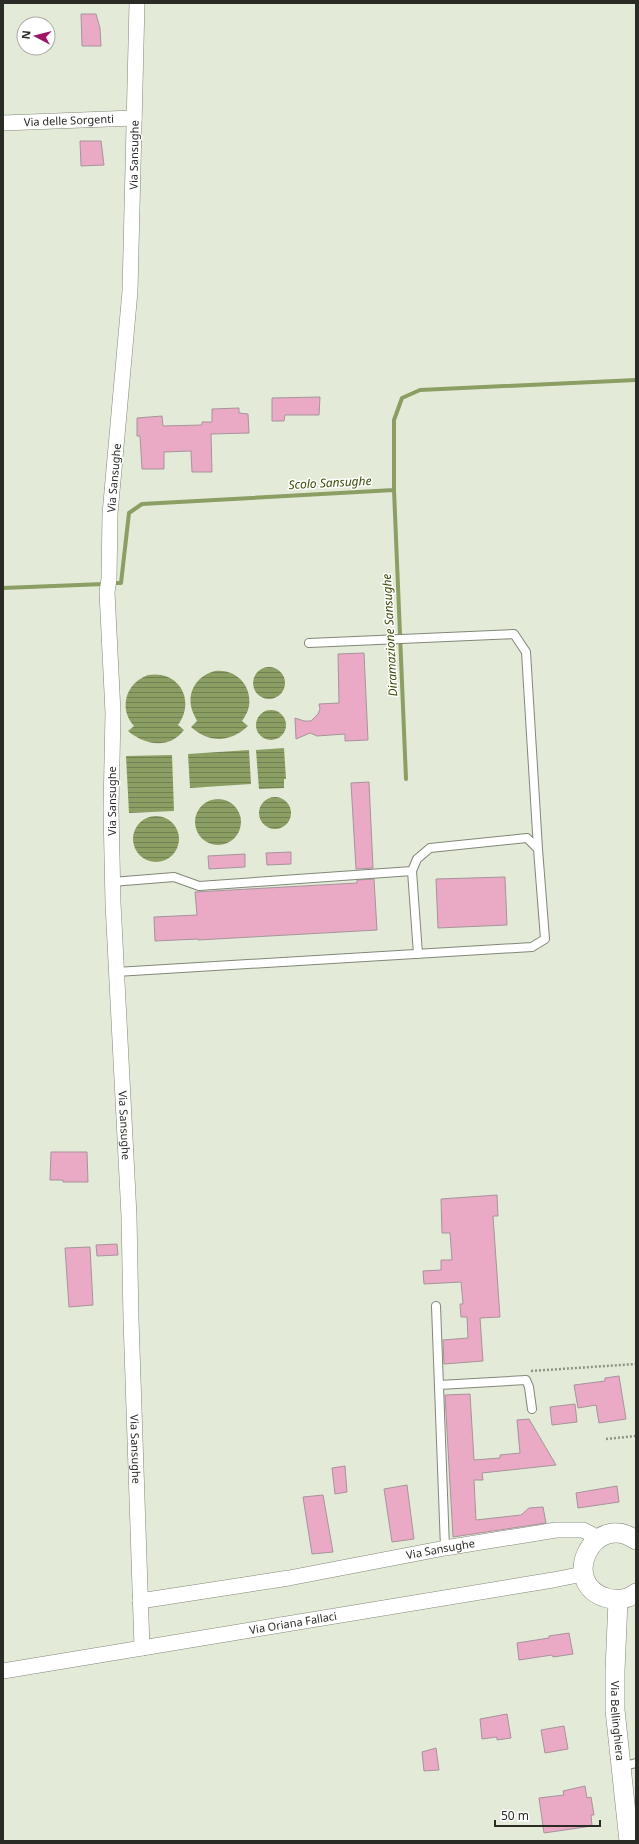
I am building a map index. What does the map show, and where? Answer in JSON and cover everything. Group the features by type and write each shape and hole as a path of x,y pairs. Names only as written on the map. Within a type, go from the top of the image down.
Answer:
{"street":[{"name":"Via Sansughe","path":"137,3 130,291 110,514 108,585 113,713 111,809 112,882 129,1216 131,1326 142,1648"},
{"name":"Via delle Sorgenti","path":"3,123 134,118"},
{"name":"Via Sansughe","path":"140,1600 289,1578 445,1548 561,1530 583,1530 591,1534 595,1540"},
{"path":"636,1540 626,1535 613,1533 600,1537 595,1540 587,1550 583,1562 583,1574 590,1588 596,1593 610,1600 625,1599 636,1593"},
{"name":"Via Oriana Fallaci","path":"3,1671 545,1582 583,1574"},
{"name":"Via Bellinghiera","path":"618,1600 615,1710 628,1765 631,1833"}],"lane":[{"path":"116,972 532,946 545,939 526,652 514,634 309,643"},
{"path":"418,954 412,871 417,859 430,848 527,838 538,849"},
{"path":"112,882 174,877 199,886 412,871"},
{"path":"436,1306 445,1548"},
{"path":"439,1385 526,1380 529,1388 532,1409"}],"path":[{"path":"526,1380 531,1371 636,1364"},
{"path":"606,1439 636,1436"}],"shaded area":[{"path":"266,667 272,667 282,674 285,683 284,689 278,696 272,699 266,699 256,692 253,686 253,680 260,670"},
{"path":"215,671 223,671 236,676 245,685 249,698 248,710 242,721 248,726 234,736 220,739 205,736 191,727 197,721 191,706 191,694 193,689 200,679"},
{"path":"148,675 168,677 176,682 185,697 183,715 178,725 184,730 171,741 164,743 149,742 142,740 128,731 134,726 126,712 127,697 134,684"},
{"path":"271,710 282,714 286,725 282,736 271,740 260,736 256,725 260,714"},
{"path":"284,748 286,779 284,779 284,788 259,789 256,750"},
{"path":"249,750 251,784 190,788 188,754"},
{"path":"172,755 174,811 129,813 126,756"},
{"path":"272,797 278,797 288,804 291,813 290,819 284,826 278,829 272,829 262,822 259,816 259,810 266,800"},
{"path":"218,799 231,803 237,809 241,822 237,835 231,841 218,845 205,841 199,835 195,822 199,809 205,803"},
{"path":"152,816 160,816 169,820 175,826 179,839 175,852 169,858 160,862 152,862 143,858 137,852 133,843 133,835 137,826 143,820"}],"building":[{"path":"81,14 96,14 100,28 101,46 82,46"},
{"path":"80,141 101,141 104,165 81,166"},
{"path":"320,397 319,415 285,415 284,421 272,421 272,398"},
{"path":"239,408 239,413 248,414 249,433 211,434 212,472 192,472 191,451 164,452 164,469 142,469 140,436 137,436 137,418 162,416 163,426 202,425 202,422 212,422 212,409"},
{"path":"364,653 368,740 345,741 345,734 317,736 310,733 296,739 295,718 304,721 311,721 318,714 320,709 319,704 339,703 338,654"},
{"path":"369,782 373,868 356,869 351,783"},
{"path":"291,852 291,864 267,865 266,853"},
{"path":"245,854 245,867 209,869 208,856"},
{"path":"505,877 507,925 438,928 436,879"},
{"path":"374,879 377,930 155,941 154,917 197,915 195,892 357,883 357,880"},
{"path":"51,1152 87,1152 88,1182 63,1182 63,1180 50,1180"},
{"path":"497,1195 498,1216 493,1216 500,1317 480,1318 483,1361 444,1364 443,1340 468,1338 467,1317 461,1317 460,1304 463,1304 461,1282 424,1284 423,1271 441,1270 441,1260 452,1260 450,1233 442,1233 441,1199"},
{"path":"117,1244 118,1255 97,1256 96,1245"},
{"path":"90,1247 93,1305 69,1307 65,1248"},
{"path":"619,1376 626,1419 599,1423 596,1405 578,1408 574,1385 605,1381 605,1378"},
{"path":"470,1394 474,1460 500,1458 500,1455 520,1453 517,1420 529,1419 556,1465 482,1473 483,1480 474,1480 476,1520 521,1515 529,1508 543,1507 546,1523 453,1537 445,1395"},
{"path":"575,1404 577,1422 552,1425 550,1407"},
{"path":"345,1466 347,1492 335,1494 332,1468"},
{"path":"407,1485 414,1539 392,1542 384,1489"},
{"path":"617,1486 619,1502 578,1508 576,1493"},
{"path":"323,1495 333,1552 312,1554 303,1497"},
{"path":"569,1633 573,1654 553,1657 552,1655 519,1660 517,1643"},
{"path":"507,1714 511,1738 497,1740 497,1737 482,1739 480,1719"},
{"path":"564,1726 568,1749 545,1753 541,1730"},
{"path":"436,1748 439,1770 424,1771 422,1752"},
{"path":"585,1786 587,1798 591,1797 594,1815 591,1815 592,1826 544,1833 539,1798 564,1795 563,1791"}],"waterway":[{"name":"Scolo Sansughe","path":"111,583 121,583 129,513 142,504 394,490 394,420 402,398 420,390 636,380"},
{"name":"Diramazione Sansughe","path":"394,490 406,779"},
{"name":"Scolo Sansughe","path":"3,588 104,584"}]}
